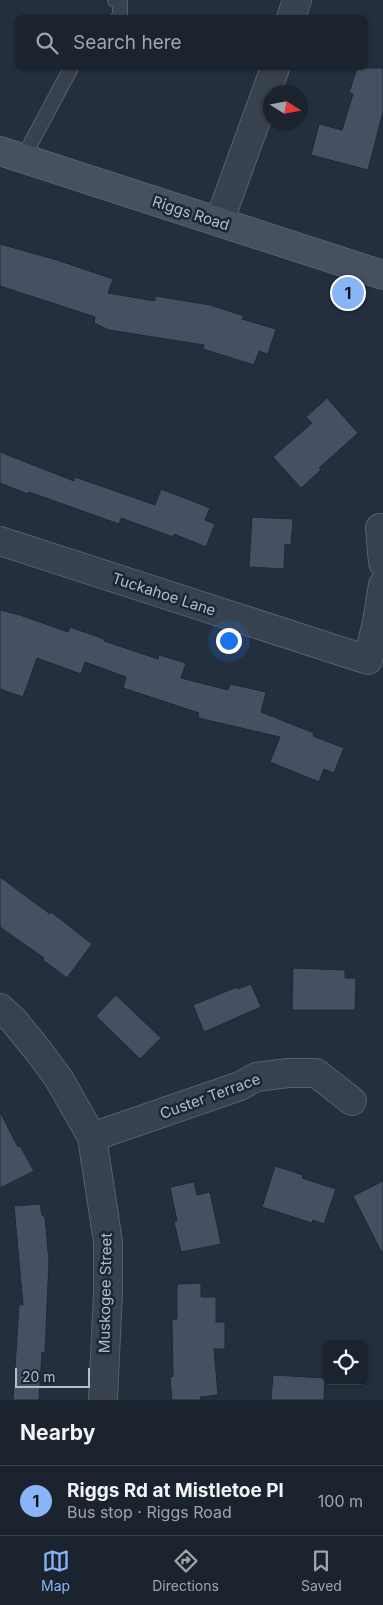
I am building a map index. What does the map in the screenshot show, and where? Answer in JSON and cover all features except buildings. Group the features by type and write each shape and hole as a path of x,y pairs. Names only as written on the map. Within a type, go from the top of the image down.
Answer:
{"main road":[{"name":"Riggs Road","path":"11,155 383,275"}],"street":[{"path":"292,15 297,0"},
{"path":"219,222 274,70"},
{"path":"380,528 383,563"},
{"name":"Tuckahoe Lane","path":"0,541 368,660 383,585"},
{"name":"Muskogee Street","path":"0,1008 30,1040 59,1079 92,1137 108,1242 108,1292 103,1400"},
{"name":"Custer Terrace","path":"92,1137 240,1086 256,1077 288,1073 316,1073 352,1101"}],"lane":[{"path":"115,0 120,3 120,15"},
{"path":"11,155 70,70"}],"place":[{"name":"Riggs Rd at Mistletoe Pl","path":"348,293"}]}
